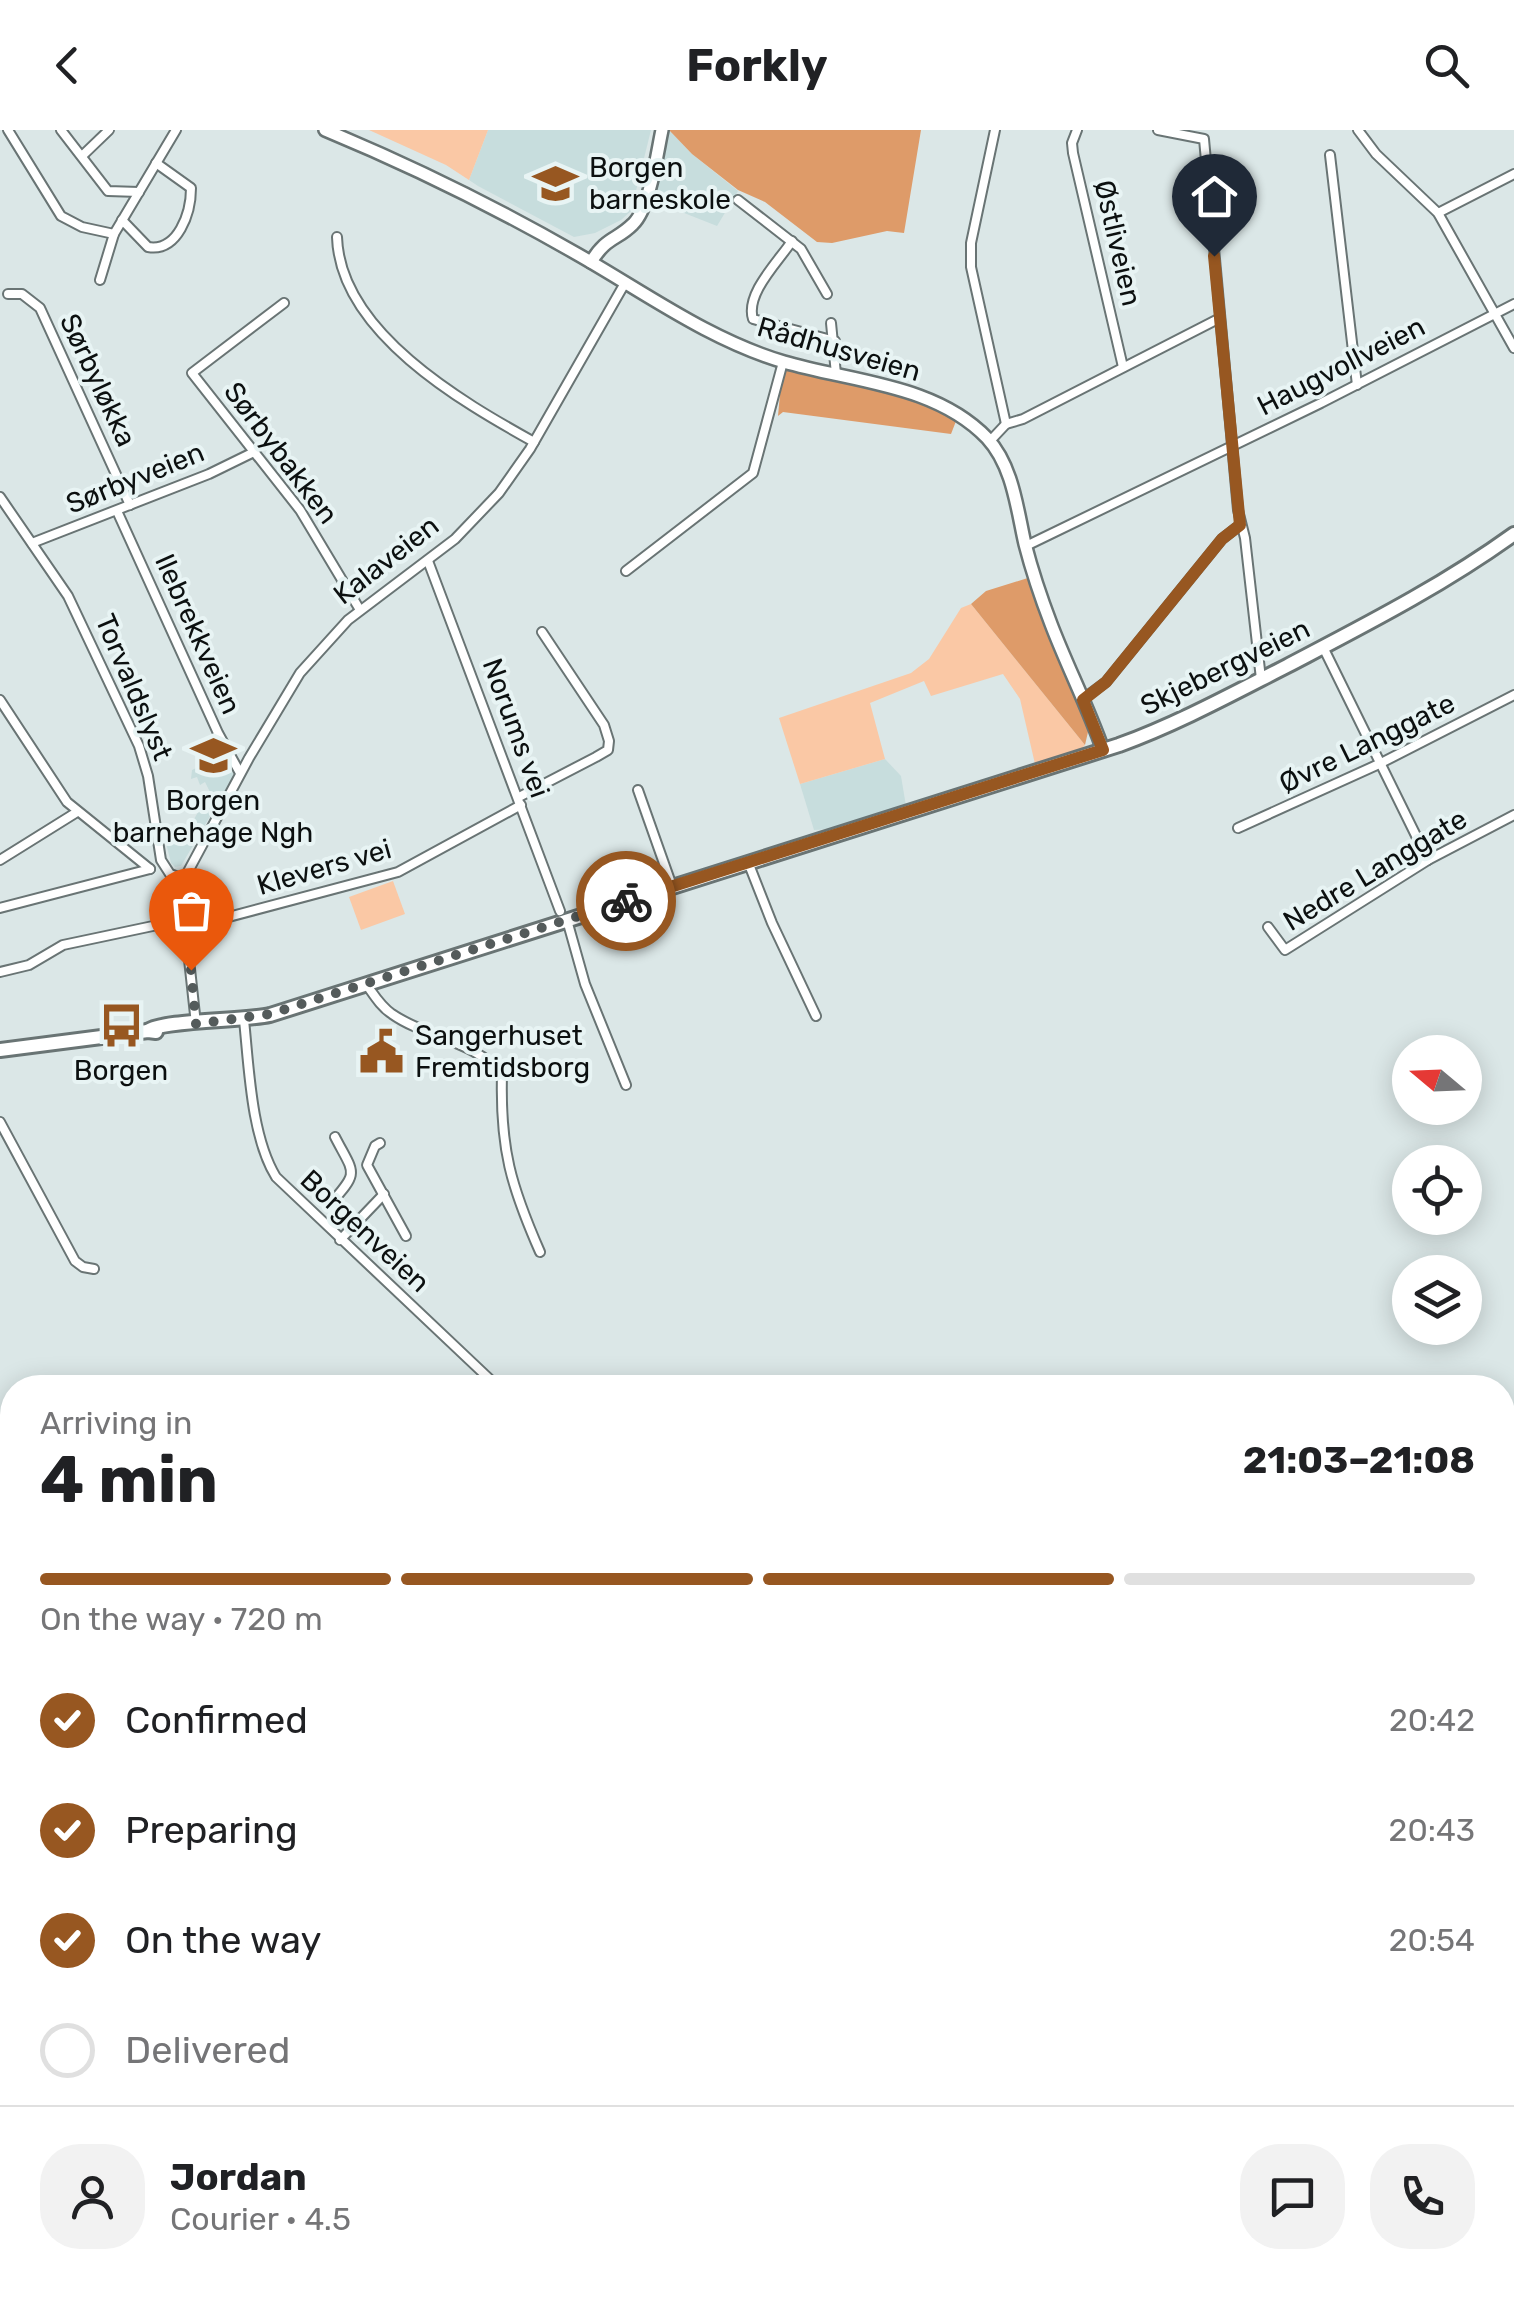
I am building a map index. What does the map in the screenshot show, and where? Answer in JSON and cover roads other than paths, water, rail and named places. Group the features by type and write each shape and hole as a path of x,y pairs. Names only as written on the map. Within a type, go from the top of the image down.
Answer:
{"main road":[{"name":"Skjebergveien","path":"0,1050 148,1031 172,1032 195,1024 244,1020 366,984 564,916 672,886 1103,750 1185,718 1323,647 1435,588 1514,534"}],"street":[{"path":"8,130 62,216 82,227 114,234"},
{"path":"61,130 108,191 139,192"},
{"path":"82,156 109,130"},
{"path":"100,280 114,234 176,130"},
{"name":"Rådhusveien","path":"325,130 445,182 731,342 783,362 874,382 916,396 958,416 990,440"},
{"path":"591,262 604,243 630,228 641,214 662,130"},
{"path":"995,130 971,242 971,266 1006,424"},
{"name":"Østliveien","path":"1077,130 1072,143 1123,367"},
{"path":"1158,130 1204,139 1240,525 1245,538 1261,679"},
{"path":"1358,130 1376,154 1438,213 1514,348"},
{"path":"1330,155 1357,386"},
{"path":"122,220 148,247 167,246 179,231 191,188 156,163"},
{"path":"1438,213 1514,174"},
{"path":"738,200 805,254 827,294"},
{"path":"338,237 338,255 362,306 407,358 447,391 534,442"},
{"path":"792,242 754,296 750,308 753,319 834,341"},
{"name":"Kalaveien","path":"184,879 300,673 360,610 428,561 481,514 512,477 625,284"},
{"name":"Sørbyløkka","path":"8,294 22,294 40,308 130,505"},
{"name":"Sørbybakken","path":"284,303 192,373 300,510 360,610"},
{"name":"Haugvollveien","path":"1026,546 1357,386 1514,304"},
{"path":"1103,750 1050,622 1007,472 990,440 1006,424 1023,419 1220,318"},
{"path":"832,323 836,374"},
{"path":"626,571 753,473 783,362"},
{"name":"Sørbyveien","path":"32,543 209,474 254,452"},
{"name":"Torvaldslyst","path":"0,497 78,615 142,755 164,866"},
{"name":"Ilebrekkveien","path":"117,510 240,774"},
{"path":"1083,700 1106,682 1222,539 1240,525"},
{"name":"Norums vei","path":"428,561 626,1085"},
{"name":"Klevers vei","path":"0,972 15,971 62,945 186,923 398,872 596,758 608,750 610,741 604,725 542,632"},
{"path":"1323,647 1428,860"},
{"name":"Øvre Langgate","path":"1238,828 1379,764 1514,696"},
{"path":"0,700 52,783 77,812 150,869"},
{"path":"638,790 672,886"},
{"path":"0,860 77,812"},
{"name":"Nedre Langgate","path":"1268,927 1285,950 1428,860 1514,815"},
{"path":"748,862 816,1016"},
{"path":"0,908 164,866 184,879 195,1024"},
{"path":"366,984 387,1011 478,1054 502,1075 500,1122 508,1168 515,1195 540,1252"},
{"name":"Borgenveien","path":"244,1020 253,1099 270,1169 484,1375"},
{"path":"0,1122 76,1260 83,1267 94,1269"},
{"path":"331,1203 352,1180 353,1172 335,1137"},
{"path":"380,1143 374,1146 367,1165 406,1236"},
{"path":"340,1240 384,1194"}],"place":[{"name":"Borgen barneskole","path":"556,183"},
{"name":"Borgen barnehage Ngh","path":"213,755"},
{"name":"Borgen","path":"121,1025"},
{"name":"Sangerhuset Fremtidsborg","path":"382,1051"}]}
